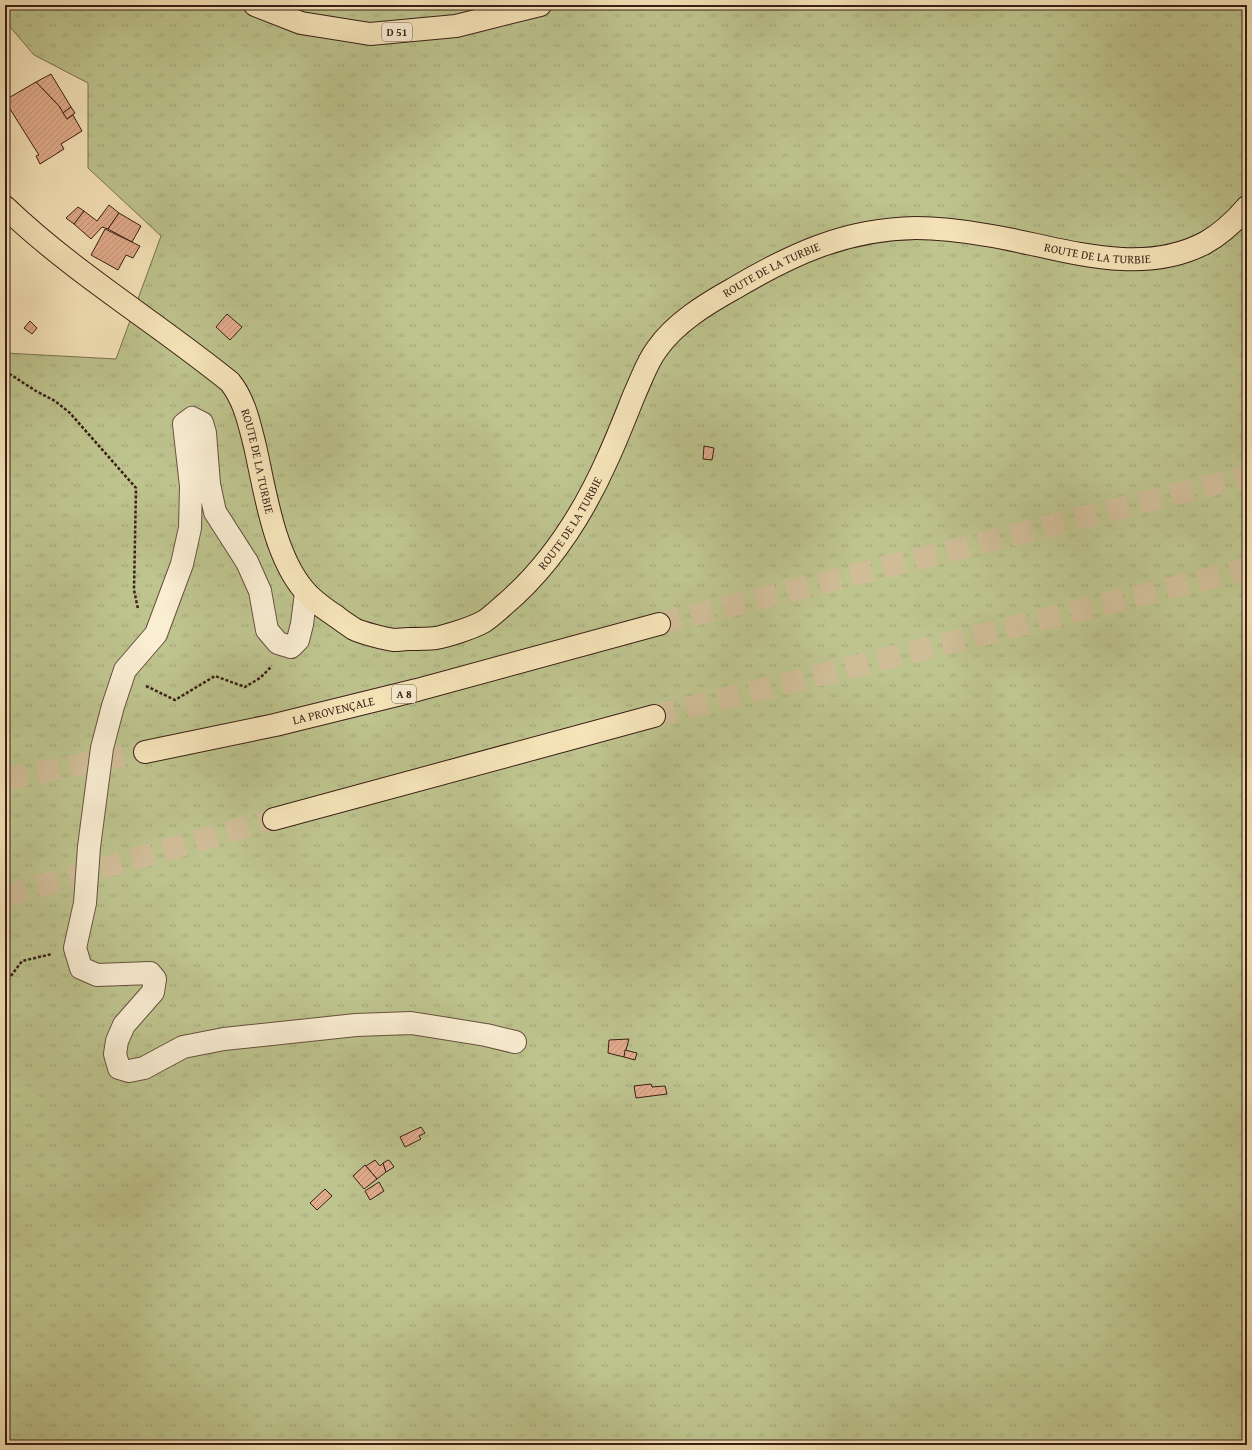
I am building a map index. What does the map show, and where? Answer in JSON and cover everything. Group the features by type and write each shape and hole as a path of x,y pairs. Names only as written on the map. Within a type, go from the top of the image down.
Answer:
{"main road":[{"name":"D 51","path":"255,5 301,23 370,34 456,26 540,5"},
{"name":"ROUTE DE LA TURBIE","path":"5,207 58,254 230,382 245,409 280,548 293,575 306,593 327,611 356,630 394,640 440,638 484,622 517,594 553,552 591,494 608,459 643,375 658,347 679,326 716,298 797,254 826,242 850,236 893,229 918,228 986,235 1084,255 1115,259 1165,257 1204,243 1234,221 1247,207"},
{"name":"LA PROVENÇALE","path":"145,752 275,725 417,690 659,624"},
{"path":"274,819 654,716"}],"lane":[{"path":"306,593 302,624 298,640 291,647 278,643 268,630 260,591 247,562 215,512 209,484 205,434 202,423 192,418 184,424 191,486 190,528 182,564 156,634 125,670 113,706 102,748 89,847 85,903 75,948 80,968 96,975 150,973 155,979 154,992 124,1025 117,1041 115,1054 119,1068 129,1071 144,1068 183,1046 224,1038 356,1024 411,1023 486,1035 515,1042"}],"path":[{"path":"5,371 36,391 55,401 70,412 136,488 134,590 145,646"},
{"path":"131,663 139,683 175,700 215,676 245,687 260,678 291,647"},
{"path":"5,984 22,961 75,948"}],"green space":[{"path":"5,5 1247,5 1247,1445 5,1445 5,353 116,359 161,236 88,168 88,83 34,55 5,21"}],"building":[{"path":"51,74 71,107 63,113 59,106 36,82"},
{"path":"36,82 59,106 67,119 73,115 82,131 61,144 64,149 40,164 36,156 39,155 10,109 7,110 5,106 5,100"},
{"path":"71,107 75,113 67,119 63,113"},
{"path":"109,205 119,213 108,229 102,227 91,239 74,224 84,211 97,221"},
{"path":"78,207 84,211 74,224 66,218"},
{"path":"119,213 141,226 132,242 108,229"},
{"path":"105,229 140,246 133,258 126,255 118,270 91,255"},
{"path":"227,314 242,327 230,340 216,327"},
{"path":"30,321 37,328 32,334 24,328"},
{"path":"704,446 714,448 712,460 703,459"},
{"path":"629,1039 624,1057 608,1053 609,1040"},
{"path":"625,1050 637,1053 635,1060 624,1057"},
{"path":"651,1084 652,1087 665,1086 667,1094 636,1098 634,1086"},
{"path":"421,1127 425,1133 419,1136 421,1139 405,1147 400,1137"},
{"path":"375,1160 380,1166 383,1163 386,1172 377,1179 366,1166"},
{"path":"388,1160 394,1167 386,1172 383,1163"},
{"path":"365,1165 377,1179 364,1189 353,1176"},
{"path":"379,1182 384,1191 370,1200 365,1191"},
{"path":"325,1189 332,1196 317,1210 310,1203"}],"tunnel":[{"path":"659,624 1247,476"},
{"path":"654,716 1247,569"},
{"path":"5,779 145,752"},
{"path":"5,896 274,819"}]}
